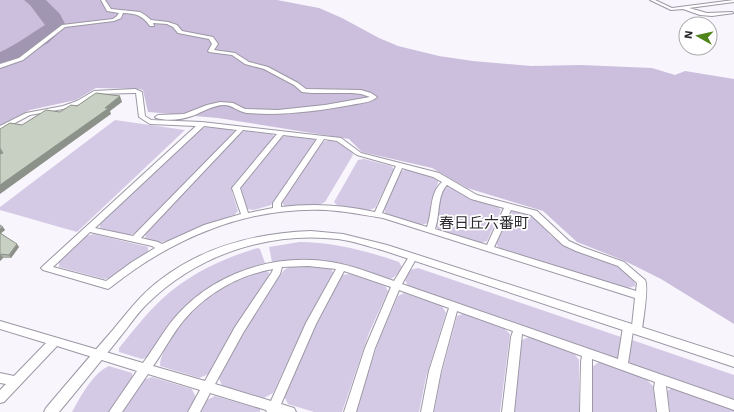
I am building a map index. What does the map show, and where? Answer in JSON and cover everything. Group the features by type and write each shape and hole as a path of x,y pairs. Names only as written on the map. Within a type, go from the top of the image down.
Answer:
{"street":[{"path":"104,0 109,10 121,13 140,13 151,23 168,23 175,26 178,32 211,38 215,44 211,51 232,54 249,64 266,68 296,84 304,91 339,90 368,93 374,97 371,99 325,108 267,111 245,111 240,110 234,104 223,103 183,116 154,117 145,120"},
{"path":"652,0 671,9 734,0"},
{"path":"709,4 733,14"},
{"path":"682,7 704,15 713,16 733,14"},
{"path":"0,66 21,59 64,26 114,20 119,17 121,13"},
{"path":"0,129 26,115 81,103 96,92 139,92 142,117 150,122 202,124 339,139 359,154 436,174 474,197 538,215 545,221 555,234 571,246 621,264 642,282 641,296 623,361"},
{"path":"202,124 46,268 108,285 138,262 162,248 201,229 245,215 304,207 329,208 377,214 641,296"},
{"path":"135,240 241,129"},
{"path":"245,215 236,188 281,133"},
{"path":"277,210 277,203 322,137"},
{"path":"377,214 400,165"},
{"path":"430,231 434,220 435,202 441,186 447,181"},
{"path":"489,249 509,206"},
{"path":"89,229 155,244 162,248"},
{"path":"51,412 144,300 166,282 203,259 240,244 284,235 322,234 338,236 384,247 734,362"},
{"path":"350,412 374,339 396,286 413,257"},
{"path":"115,412 180,319 206,294 237,276 252,270 290,262 312,262 342,267 734,405"},
{"path":"194,412 238,330 277,272 278,264"},
{"path":"273,410 311,323 342,267"},
{"path":"427,412 435,370 454,306"},
{"path":"0,325 208,387 273,410 290,412"},
{"path":"508,412 516,337 519,329"},
{"path":"0,398 15,381 23,376 55,342"},
{"path":"586,412 586,362 588,353"},
{"path":"0,378 15,381"},
{"path":"661,379 663,412"}],"shaded area":[{"path":"0,0 277,0 319,8 398,46 439,56 473,61 531,66 581,65 652,68 675,75 685,71 734,79 734,324 661,279 625,261 577,242 543,211 467,188 432,168 362,152 349,139 218,118 148,112 143,90 139,89 96,88 76,100 30,110 0,126"},
{"path":"24,0 46,0 60,14 66,26 48,43 21,57 0,64 0,52 45,25 30,5"},
{"path":"115,120 185,130 77,232 0,210 0,207"},
{"path":"207,127 232,129 234,132 138,232 130,235 100,228 100,223 201,129"},
{"path":"246,131 272,134 275,137 233,185 232,192 238,211 234,215 198,227 168,241 160,242 146,239 145,234 240,133"},
{"path":"287,136 313,139 316,141 271,205 254,210 247,209 241,188 282,137"},
{"path":"329,140 340,143 352,152 353,155 325,202 319,205 285,206 281,202 323,142"},
{"path":"364,159 391,166 394,169 375,208 369,210 338,206 334,202 358,160"},
{"path":"406,170 434,177 439,180 431,202 430,219 428,223 421,225 386,214 384,210 400,171"},
{"path":"451,187 472,199 497,206 501,210 487,241 481,243 439,231 436,226 439,216 439,202 444,188"},
{"path":"515,211 537,219 550,235 569,249 614,265 623,270 632,277 636,286 628,288 500,249 496,244 510,212"},
{"path":"94,234 148,247 148,252 114,277 104,279 59,267 59,262 86,236"},
{"path":"299,242 337,245 375,254 399,262 402,267 395,276 389,279 344,264 323,260 303,259 272,262 269,247"},
{"path":"258,248 260,249 265,263 229,276 197,296 174,319 148,357 142,359 119,352 119,348 140,323 172,290 183,282 219,262"},
{"path":"311,265 331,268 333,273 306,322 273,393 264,398 222,386 219,378 256,309 284,270 291,266"},
{"path":"418,268 621,337 618,360 408,286 405,280 410,270"},
{"path":"266,270 270,274 235,327 209,374 199,378 160,366 162,355 172,338 192,313 213,295 224,288"},
{"path":"350,274 385,286 388,291 369,333 342,412 314,412 288,404 284,396 308,341 342,275"},
{"path":"404,293 442,306 446,313 426,377 419,412 355,412 378,343 398,296"},
{"path":"465,313 504,328 510,334 500,412 434,412 441,376 457,316"},
{"path":"529,337 573,352 579,360 579,412 514,412 522,340"},
{"path":"632,340 734,375 734,400 628,363"},
{"path":"599,362 645,378 653,386 656,412 593,412 592,367"},
{"path":"109,366 132,373 133,378 108,412 72,412 92,380 103,369"},
{"path":"152,377 192,389 196,398 187,412 122,412 143,380"},
{"path":"674,387 734,409 734,412 670,412 667,391"},
{"path":"215,396 260,409 260,412 200,412 207,400"}],"building":[{"path":"96,93 120,96 105,108 109,108 0,185 0,154 3,153 0,148 0,129 10,123 22,125 46,110 60,112 71,105 77,106"},
{"path":"0,233 17,244 9,255 1,254 0,256"}],"district":[{"name":"春日丘六番町","path":"484,223"}]}
